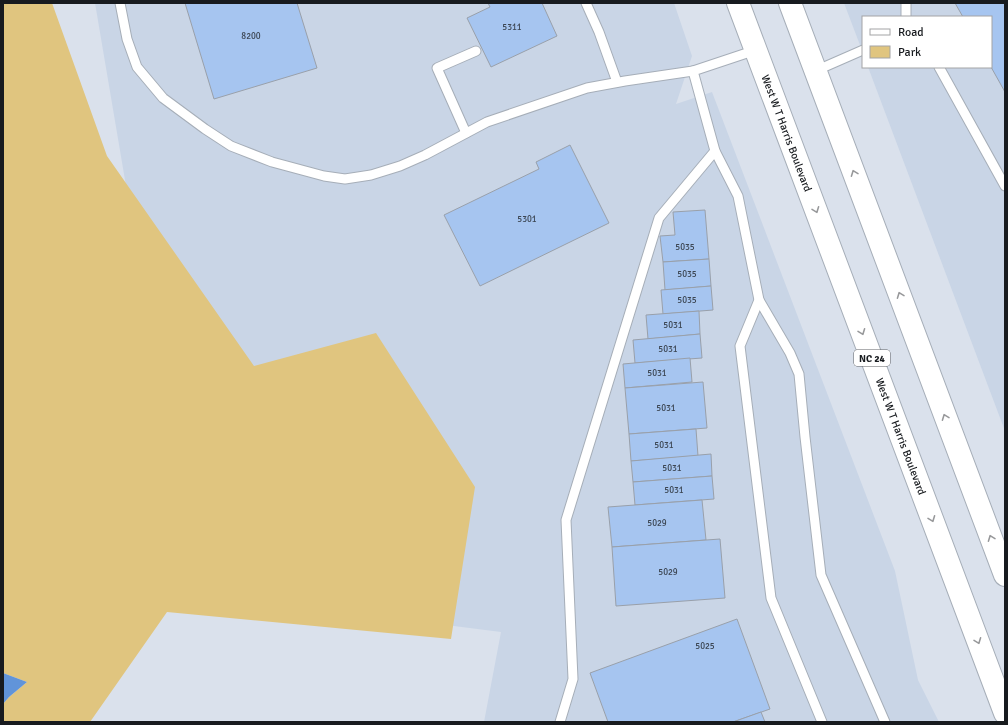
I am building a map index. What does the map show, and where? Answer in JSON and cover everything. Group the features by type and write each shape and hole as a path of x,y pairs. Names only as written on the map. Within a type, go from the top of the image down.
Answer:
{"main road":[{"name":"West W T Harris Boulevard","path":"738,3 1005,713"},
{"path":"790,3 1005,575"}],"lane":[{"path":"120,3 127,39 137,67 163,98 231,146 272,162 324,176 345,179 371,175 400,166 425,156 488,122 587,88 693,71 756,50"},
{"path":"586,3 599,32 617,82"},
{"path":"906,3 906,16"},
{"path":"815,71 862,50"},
{"path":"466,133 437,68 476,51"},
{"path":"940,68 1005,186"},
{"path":"693,71 715,152 738,196 759,300 790,352 799,374 821,575 885,722"},
{"path":"560,722 572,679 566,520 659,218 715,152"},
{"path":"759,300 740,346 771,598 822,722"}],"shaded area":[{"path":"95,3 674,3 692,56 676,104 712,92 895,571 918,680 939,722 484,722 501,632 195,593"},
{"path":"844,3 1005,3 1005,431 868,68 992,68 992,16 862,16 862,50"}],"green space":[{"path":"3,3 52,3 107,156 254,366 376,333 475,487 451,639 167,612 90,722 3,722 3,704 27,682 3,673"}],"water":[{"path":"3,673 27,682 3,704"}],"building":[{"path":"185,3 297,3 317,68 214,99"},
{"path":"488,3 542,3 557,36 491,67 467,18 490,7"},
{"path":"955,3 1005,3 1005,92 992,68 992,16 962,16"},
{"path":"570,145 609,223 480,286 444,215 539,169 536,162"},
{"path":"705,210 709,259 663,262 660,236 675,235 673,212"},
{"path":"709,259 711,286 665,290 663,262"},
{"path":"711,286 713,310 663,314 661,290"},
{"path":"699,311 700,334 648,339 646,315"},
{"path":"700,334 702,358 635,363 633,340"},
{"path":"690,358 692,382 625,388 623,364"},
{"path":"703,382 707,428 629,434 625,388"},
{"path":"696,429 698,456 631,461 629,434"},
{"path":"711,454 712,476 633,482 631,461"},
{"path":"712,476 714,499 635,505 633,482"},
{"path":"702,500 706,540 612,547 608,507"},
{"path":"720,539 725,598 616,606 612,547"},
{"path":"737,619 770,709 733,722 608,722 590,673"},
{"path":"761,712 765,722 733,722"}]}
